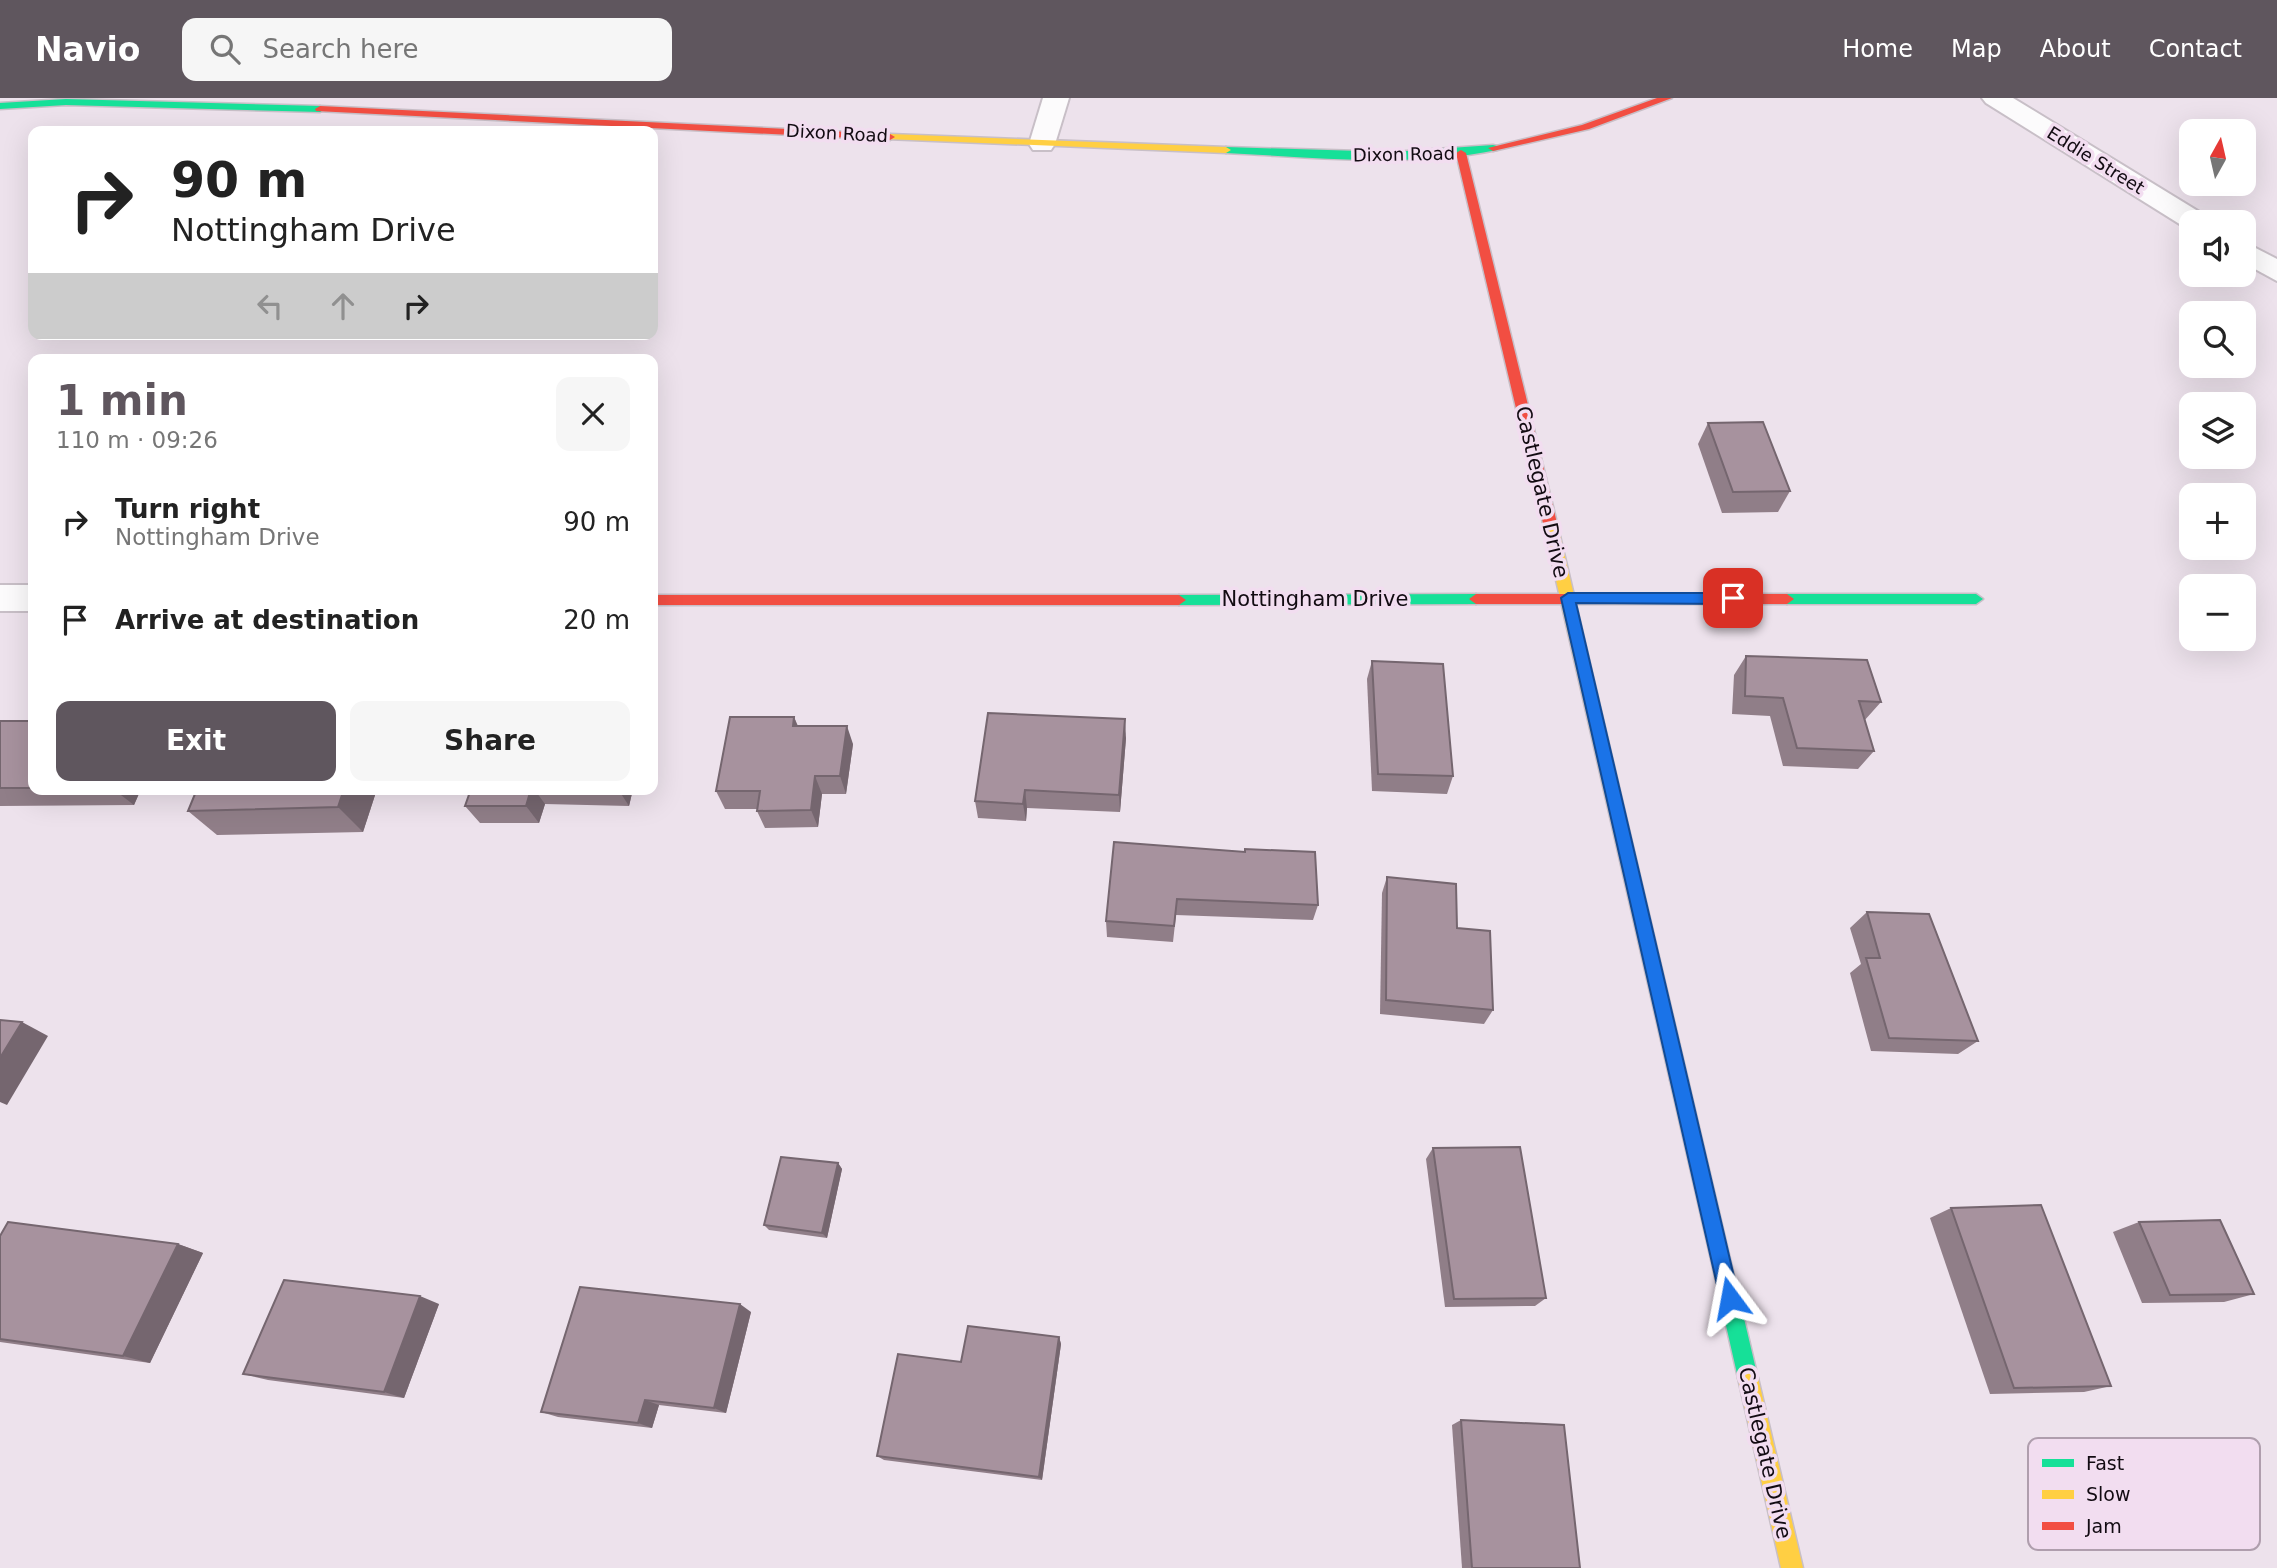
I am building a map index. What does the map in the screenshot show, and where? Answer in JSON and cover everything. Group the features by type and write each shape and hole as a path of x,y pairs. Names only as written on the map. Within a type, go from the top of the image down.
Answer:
{"street":[{"path":"1042,144 1056,98"},
{"name":"Dixon Road","path":"0,106 66,102 214,104 1042,144 1322,154 1461,153 1503,148 1585,127 1667,98"},
{"name":"Eddie Street","path":"1995,98 2179,212"},
{"name":"Castlegate Drive","path":"1461,153 1568,598 1792,1568"},
{"path":"2256,259 2277,272"},
{"path":"0,597 28,598"},
{"name":"Nottingham Drive","path":"658,600 1976,599"}],"building":[{"path":"1763,422 1790,491 1733,492 1708,423"},
{"path":"1746,656 1867,660 1881,702 1859,701 1874,751 1797,748 1783,698 1745,696"},
{"path":"1372,661 1443,664 1453,776 1378,774"},
{"path":"988,713 1125,719 1119,795 1025,790 1023,804 975,801"},
{"path":"730,717 794,717 793,726 847,726 840,776 815,776 811,810 757,811 760,791 716,791"},
{"path":"0,721 28,721 28,788 0,788"},
{"path":"195,795 342,795 338,807 188,811"},
{"path":"469,795 529,795 526,806 465,806"},
{"path":"1114,842 1245,852 1245,849 1315,852 1318,905 1177,899 1174,926 1106,921"},
{"path":"1387,877 1456,884 1457,928 1490,931 1493,1010 1386,1000"},
{"path":"1867,912 1929,914 1978,1041 1889,1038 1866,958 1880,958"},
{"path":"0,1020 22,1022 0,1058"},
{"path":"1520,1147 1546,1298 1454,1299 1433,1148"},
{"path":"781,1157 838,1163 822,1233 764,1225"},
{"path":"2041,1205 2111,1386 2014,1388 1951,1208"},
{"path":"2220,1220 2254,1294 2170,1295 2139,1222"},
{"path":"8,1222 178,1244 123,1356 0,1339 0,1236"},
{"path":"284,1280 420,1296 384,1392 243,1374"},
{"path":"580,1287 740,1304 714,1408 645,1400 638,1423 541,1412"},
{"path":"968,1326 1059,1337 1039,1477 877,1456 898,1354 961,1362"},
{"path":"1461,1420 1564,1425 1580,1568 1472,1568"}],"traffic: fast":[{"path":"0,106 66,102 320,109"},
{"path":"1226,150 1393,155 1493,148"},
{"path":"1179,600 1476,599"},
{"path":"1787,599 1976,599"},
{"path":"1679,1080 1748,1378"}],"traffic: slow":[{"path":"890,137 1226,150"},
{"path":"1550,523 1679,1080"},
{"path":"1748,1378 1792,1568"}],"traffic: jam":[{"path":"1493,148 1585,127 1667,98"},
{"path":"320,109 890,137"},
{"path":"1461,153 1550,523"},
{"path":"1476,599 1787,599"},
{"path":"658,600 1179,600"}],"route":[{"path":"1730,1298 1568,598 1733,598"}]}
